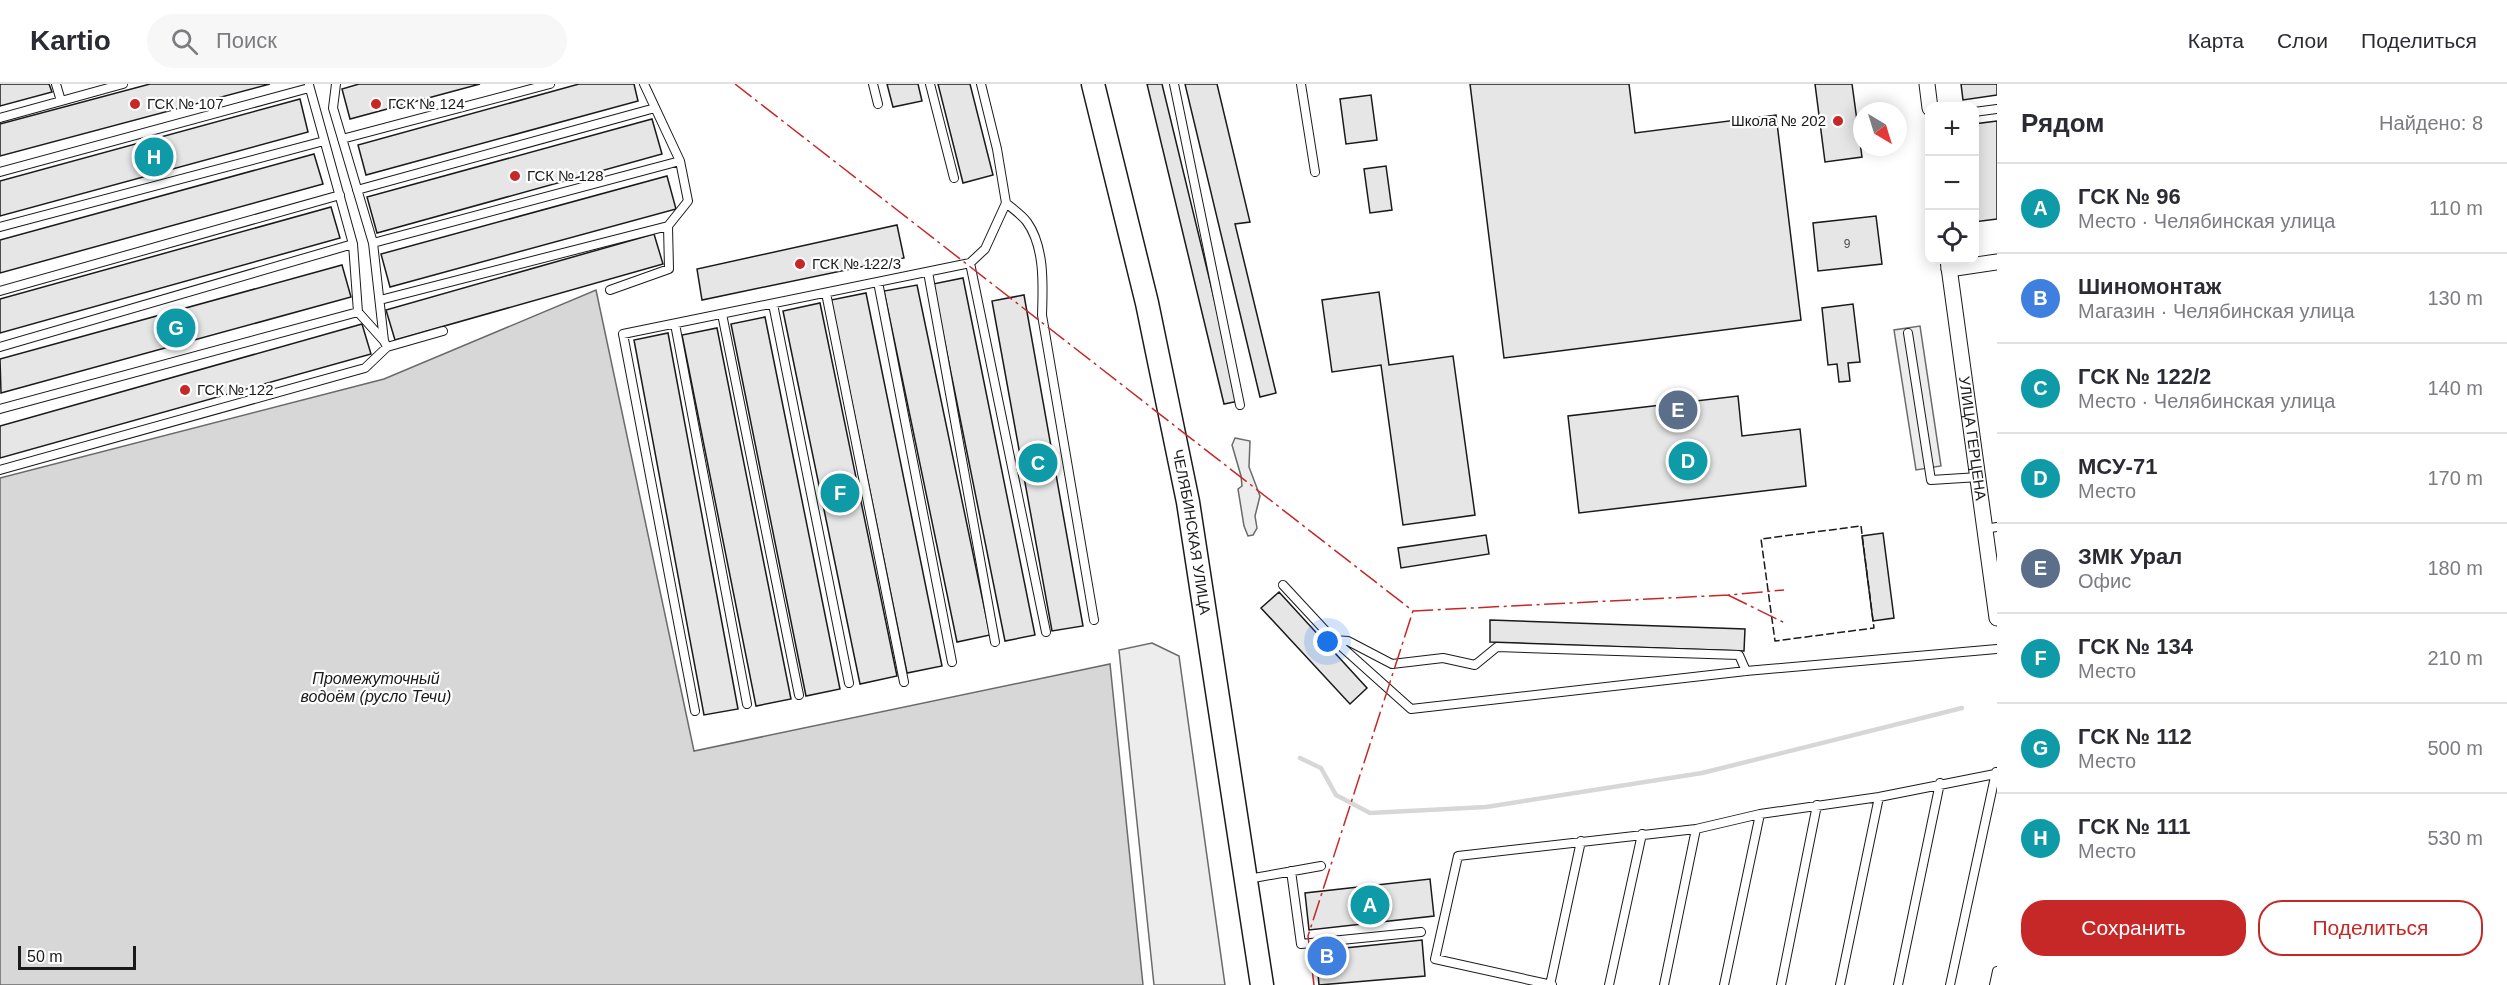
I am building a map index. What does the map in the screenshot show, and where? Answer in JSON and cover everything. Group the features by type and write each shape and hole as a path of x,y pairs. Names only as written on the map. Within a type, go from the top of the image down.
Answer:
{"main road":[{"name":"ЧЕЛЯБИНСКАЯ УЛИЦА","path":"1093,84 1147,303 1188,502 1262,985"}],"street":[{"path":"1927,84 1928,102"},
{"path":"1979,263 1997,262"},
{"name":"УЛИЦА ГЕРЦЕНА","path":"1949,264 1979,477 1991,528 1997,618"}],"lane":[{"path":"56,84 61,101"},
{"path":"0,118 123,84"},
{"path":"336,84 333,108 373,243 386,344"},
{"path":"342,139 550,84"},
{"path":"380,300 668,226 688,201 680,161 644,84"},
{"path":"873,84 878,104"},
{"path":"930,84 954,178"},
{"path":"695,711 624,334 970,264 985,249 1006,203 997,149 981,84"},
{"path":"1174,84 1240,405"},
{"path":"1301,84 1315,172"},
{"path":"0,172 309,86 353,244 358,312 386,344"},
{"path":"357,190 655,108"},
{"path":"1979,111 1997,109"},
{"path":"0,227 324,141"},
{"path":"373,243 680,161"},
{"path":"0,291 340,195"},
{"path":"1006,203 1028,222 1037,248 1043,279 1042,315 1094,620"},
{"path":"610,290 669,269 668,226"},
{"path":"0,347 353,244"},
{"path":"970,264 1046,632"},
{"path":"928,272 995,642"},
{"path":"878,282 952,662"},
{"path":"826,293 904,682"},
{"path":"773,304 849,683"},
{"path":"0,409 358,312"},
{"path":"722,314 799,695"},
{"path":"675,324 747,704"},
{"path":"0,470 365,368 386,344 443,331"},
{"path":"1908,333 1931,480 1979,477"},
{"path":"1283,585 1334,640 1411,709 1746,671 1997,649"},
{"path":"1334,640 1347,641 1392,664 1443,658 1476,665 1497,647 1739,655 1746,671"},
{"path":"1581,841 1551,985 1435,959 1458,856 1581,841 1642,834 1696,829 1761,814 1879,797 1996,772 1950,985"},
{"path":"1898,985 1940,783"},
{"path":"1840,985 1879,797"},
{"path":"1781,985 1817,805"},
{"path":"1724,985 1761,814"},
{"path":"1664,985 1696,829"},
{"path":"1609,985 1642,834"},
{"path":"1246,879 1321,867"},
{"path":"1291,871 1300,944 1421,932"},
{"path":"1994,985 1997,971"}],"shaded area":[{"path":"1920,326 1941,466 1916,470 1894,330"},
{"path":"1235,438 1250,441 1249,467 1260,496 1255,516 1257,528 1253,535 1248,536 1244,526 1238,489 1242,486 1241,476 1232,445"},
{"path":"1152,643 1179,656 1225,985 1154,985 1119,650"}],"water":[{"name":"Промежуточный водоём (русло Течи)","path":"596,290 694,751 1110,664 1143,985 0,985 0,478 384,379"}],"building":[{"path":"0,84 49,84 52,92 0,106"},
{"name":"ГСК № 107","path":"150,84 270,84 0,156 0,124"},
{"name":"ГСК № 124","path":"359,84 480,84 350,119 342,89"},
{"name":"ГСК № 128","path":"579,84 634,84 638,101 366,175 358,145"},
{"path":"887,84 918,84 922,101 893,107"},
{"path":"938,84 970,84 993,175 963,183"},
{"path":"1147,84 1162,84 1239,401 1224,404"},
{"path":"1185,84 1217,84 1250,222 1235,224 1276,393 1260,397"},
{"path":"1470,84 1629,84 1635,133 1776,115 1801,320 1504,358"},
{"name":"Школа № 202","path":"1815,84 1852,84 1854,102 1853,156 1862,157 1825,162"},
{"path":"1961,84 1997,84 1997,95 1963,100"},
{"path":"1371,95 1377,140 1346,144 1340,99"},
{"path":"300,99 308,132 0,216 0,181"},
{"name":"ГСК № 128","path":"652,119 662,154 377,233 367,197"},
{"path":"1997,121 1997,219 1979,221 1979,156 1979,123"},
{"path":"314,154 323,184 0,273 0,240"},
{"path":"1386,166 1392,210 1370,213 1364,169"},
{"name":"ГСК № 128","path":"667,176 676,209 390,287 381,254"},
{"path":"331,207 340,238 0,333 0,299"},
{"path":"1876,216 1882,264 1818,271 1813,223"},
{"name":"ГСК № 122/3","path":"897,225 904,258 702,300 697,269"},
{"path":"654,234 663,264 395,340 386,310"},
{"path":"342,265 351,297 1,393 0,359"},
{"path":"963,278 1035,635 1005,641 933,284"},
{"path":"917,285 990,635 957,642 884,291"},
{"path":"1379,292 1389,365 1453,356 1475,515 1403,525 1381,365 1332,372 1322,300"},
{"path":"866,293 942,666 907,673 831,300"},
{"path":"1024,295 1083,626 1052,631 992,301"},
{"path":"820,303 897,676 860,684 783,311"},
{"path":"1853,304 1860,362 1848,363 1850,381 1839,382 1837,364 1828,365 1822,308"},
{"path":"765,317 840,689 806,696 731,324"},
{"name":"ГСК № 122","path":"362,324 371,354 0,458 0,426"},
{"path":"717,328 791,699 756,706 682,335"},
{"path":"668,333 738,709 704,715 634,340"},
{"path":"1738,396 1742,436 1800,429 1806,486 1579,513 1568,416"},
{"path":"1883,533 1894,618 1873,621 1862,536"},
{"path":"1486,535 1489,554 1401,568 1398,548"},
{"path":"1279,592 1367,688 1350,704 1261,608"},
{"path":"1490,620 1745,629 1744,651 1490,642"},
{"path":"1430,879 1434,916 1309,930 1305,893"},
{"path":"1422,940 1425,976 1319,985 1316,951"}],"waterway":[{"path":"1300,758 1321,768 1336,795 1370,813 1486,807 1702,773 1962,708"}],"fence":[{"path":"1861,526 1874,628 1775,641 1761,539 1861,526"}],"power":[{"path":"735,84 1413,611 1728,595 1784,590"},
{"path":"1728,595 1785,623"},
{"path":"1314,985 1308,936 1413,611"}],"place":[{"name":"ГСК № 107","path":"135,104"},
{"name":"ГСК № 124","path":"376,104"},
{"name":"Школа № 202","path":"1838,121"},
{"name":"ГСК № 111","path":"154,157"},
{"name":"ГСК № 128","path":"515,176"},
{"name":"ГСК № 122/3","path":"800,264"},
{"name":"ГСК № 112","path":"176,328"},
{"name":"ГСК № 122","path":"185,390"},
{"name":"ЗМК Урал","path":"1678,410"},
{"name":"МСУ-71","path":"1688,461"},
{"name":"ГСК № 122/2","path":"1038,463"},
{"name":"ГСК № 134","path":"840,493"},
{"name":"ГСК № 96","path":"1370,905"},
{"name":"Шиномонтаж","path":"1327,956"}]}
